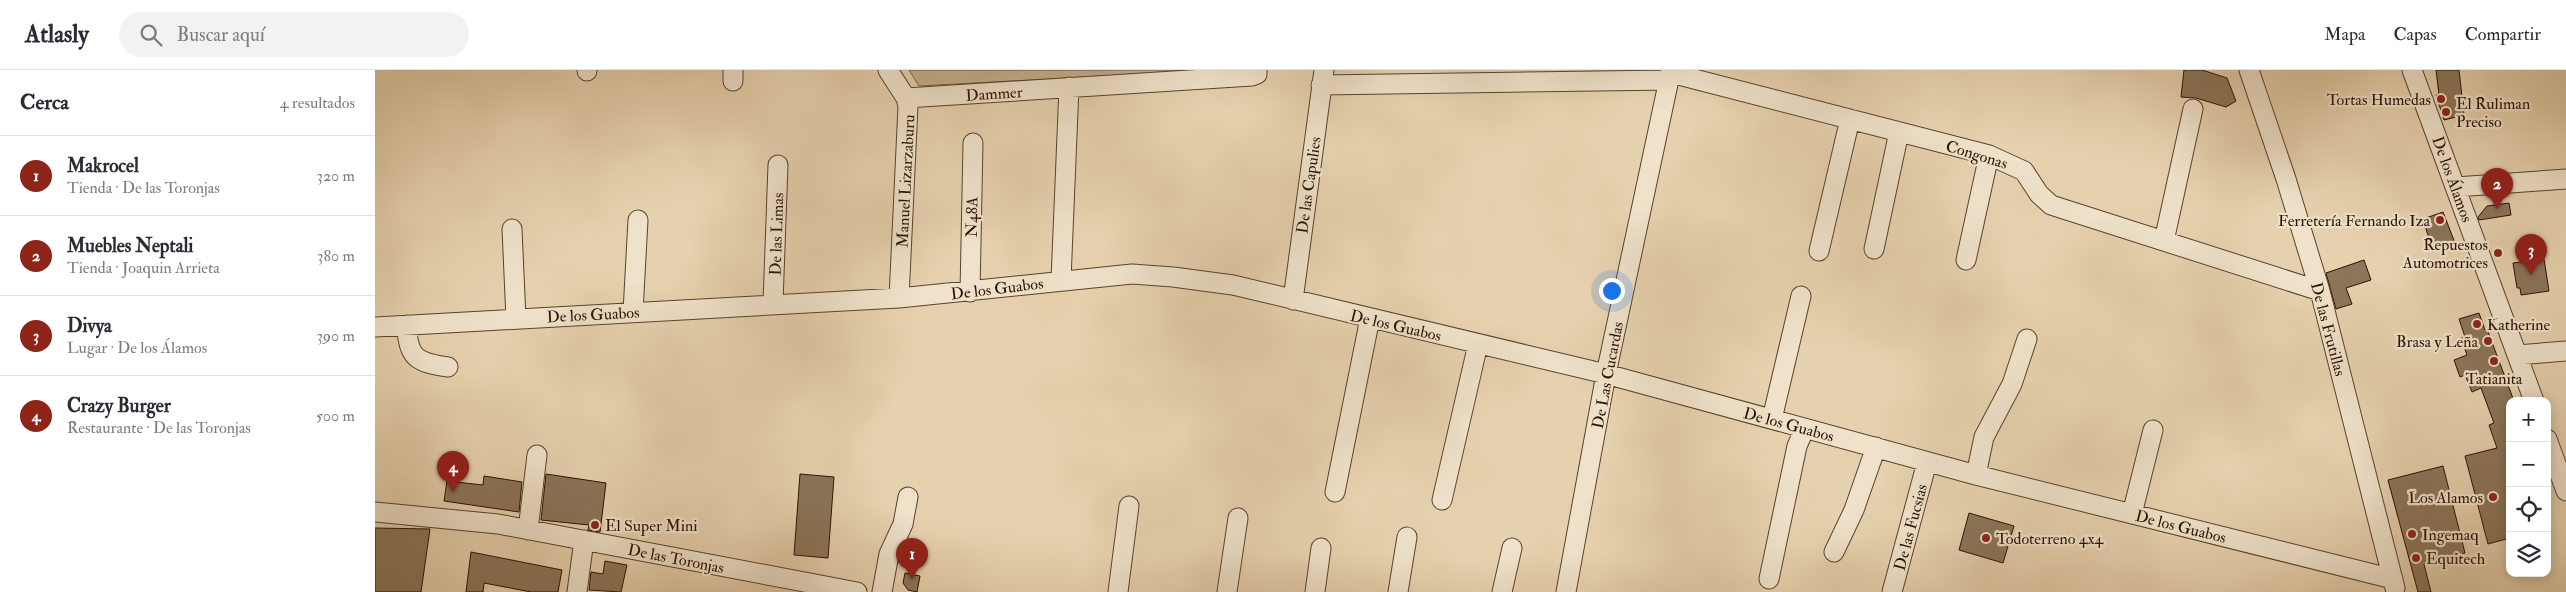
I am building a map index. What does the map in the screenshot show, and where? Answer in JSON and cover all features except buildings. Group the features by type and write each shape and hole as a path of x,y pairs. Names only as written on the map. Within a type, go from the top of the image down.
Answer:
{"street":[{"name":"Manuel Lizarzaburu","path":"888,70 906,98 908,106 899,298"},
{"name":"Dammer","path":"906,98 1252,76 1257,74 1257,70"},
{"name":"De las Frutillas","path":"2249,70 2286,179 2320,291 2395,586"},
{"name":"De los Álamos","path":"2413,70 2533,397"},
{"name":"Congonas","path":"1323,78 1670,74 1989,155 2023,171 2048,203 2320,291"},
{"name":"De Las Cucardas","path":"1566,592 1607,374 1670,74"},
{"name":"De las Capulies","path":"1293,300 1323,78"},
{"path":"1061,280 1069,87"},
{"path":"2164,241 2193,108"},
{"path":"1819,251 1850,119"},
{"path":"1874,249 1899,132"},
{"name":"N48A","path":"970,292 973,143"},
{"path":"1966,260 1989,155"},
{"name":"De las Limas","path":"773,304 779,165"},
{"path":"2456,187 2566,179"},
{"path":"633,312 638,220"},
{"path":"512,229 516,319"},
{"name":"De los Guabos","path":"375,327 899,298 1132,274 1173,276 1233,285 1607,374 1927,462 2132,514 2395,586"},
{"path":"1772,419 1801,296"},
{"path":"1335,492 1369,318"},
{"path":"407,325 407,340 412,352 425,364 448,367"},
{"path":"1976,475 1985,437 2012,384 2027,339"},
{"path":"1442,500 1478,344"},
{"path":"2517,355 2566,351"},
{"path":"1769,579 1797,446 1805,428"},
{"path":"2132,514 2153,430"},
{"path":"2548,442 2566,491"},
{"path":"1834,552 1854,510 1876,448"},
{"path":"528,530 537,455"},
{"name":"De las Fucsias","path":"1892,592 1927,462"},
{"path":"882,592 889,554 903,524 908,496"},
{"path":"1117,592 1129,506"},
{"name":"De las Toronjas","path":"375,512 498,524 820,588 857,592"},
{"path":"1227,592 1238,518"},
{"path":"1398,592 1407,537"},
{"path":"577,592 584,540"},
{"path":"1315,592 1321,548"},
{"path":"1502,592 1512,548"}],"shaded area":[{"path":"909,70 1214,70 919,86"}],"place":[{"name":"Tortas Humedas","path":"2441,99"},
{"name":"El Ruliman Preciso","path":"2446,112"},
{"name":"Muebles Neptali","path":"2497,209"},
{"name":"Ferretería Fernando Iza","path":"2440,220"},
{"name":"Repuestos Automotrices","path":"2498,253"},
{"name":"Divya","path":"2531,275"},
{"name":"Katherine","path":"2477,324"},
{"name":"Brasa y Leña","path":"2488,341"},
{"name":"Tatianita","path":"2494,361"},
{"name":"Crazy Burger","path":"453,492"},
{"name":"Los Alamos","path":"2493,497"},
{"name":"El Super Mini","path":"595,525"},
{"name":"Ingemaq","path":"2412,534"},
{"name":"Todoterreno 4x4","path":"1986,538"},
{"name":"Equitech","path":"2416,558"},
{"name":"Makrocel","path":"912,579"}]}
